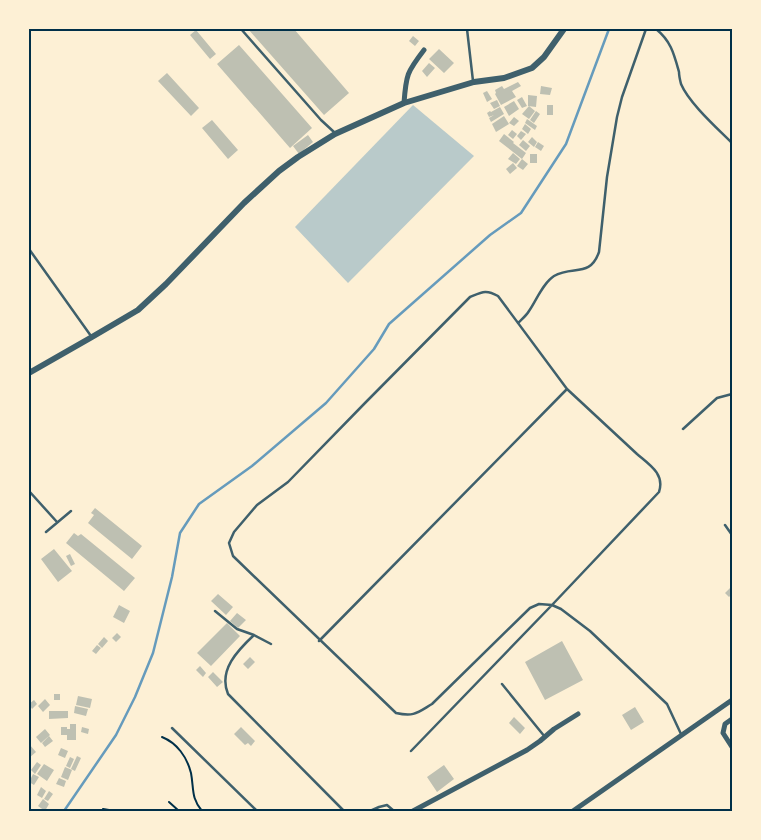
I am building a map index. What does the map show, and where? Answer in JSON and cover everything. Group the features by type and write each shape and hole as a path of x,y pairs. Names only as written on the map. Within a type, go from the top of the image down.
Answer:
{"street":[{"path":"29,373 138,310 166,284 244,203 279,171 298,157 335,134 404,103 474,82 504,78 532,68 544,57 564,29"},
{"path":"404,103 405,86 410,68 424,50"},
{"path":"574,811 732,700"},
{"path":"413,811 527,750 554,729 578,714"},
{"path":"732,719 725,724 723,733 732,747"}],"lane":[{"path":"241,29 335,134"},
{"path":"467,29 474,82"},
{"path":"518,323 528,314 547,282 553,276 590,267 596,261 599,252 607,177 617,117 646,29"},
{"path":"656,29 670,43 681,83 690,99 732,143"},
{"path":"29,249 92,337"},
{"path":"411,751 552,605 659,492 661,486 657,473 649,464 567,389 498,296 491,292 481,292 470,297 288,482 257,505 234,532 229,543 233,556 319,641 396,713 408,716 432,704 530,608 539,604 552,605 590,631 667,704 682,736"},
{"path":"319,641 567,389"},
{"path":"683,429 717,398 732,394"},
{"path":"29,491 57,522"},
{"path":"46,532 71,511"},
{"path":"725,525 732,535"},
{"path":"215,611 237,629 272,644"},
{"path":"254,635 240,649 230,664 225,681 225,688 228,694 344,811"},
{"path":"502,684 544,737"},
{"path":"172,728 257,811"},
{"path":"370,811 387,806 394,811"}],"path":[{"path":"162,737 171,740 186,760 191,774 196,804 202,811"},
{"path":"169,802 179,811"},
{"path":"103,809 115,811"}],"shaded area":[{"path":"413,105 474,156 348,283 295,227"}],"building":[{"path":"248,29 294,29 349,93 324,115"},
{"path":"196,30 216,54 210,59 190,35"},
{"path":"413,36 419,41 415,46 409,41"},
{"path":"239,45 312,128 290,148 217,64"},
{"path":"439,49 454,63 444,73 429,59"},
{"path":"429,63 435,68 427,77 422,71"},
{"path":"167,73 199,108 191,116 158,81"},
{"path":"518,82 521,86 512,91 516,97 501,105 495,90 502,86 504,89"},
{"path":"541,86 552,88 550,95 540,94"},
{"path":"487,91 492,99 487,102 483,93"},
{"path":"528,95 537,96 536,107 528,106"},
{"path":"522,97 527,106 522,108 517,100"},
{"path":"497,100 500,106 494,109 490,103"},
{"path":"514,101 519,109 509,116 504,107"},
{"path":"547,105 553,105 553,115 547,115"},
{"path":"529,106 535,111 529,119 522,114"},
{"path":"500,107 504,114 491,122 489,118 494,115 489,117 487,113"},
{"path":"536,111 540,114 534,123 530,120"},
{"path":"504,116 509,124 496,132 492,124"},
{"path":"514,117 519,121 514,126 509,123"},
{"path":"527,119 537,126 535,130 525,123"},
{"path":"212,120 238,150 228,159 202,128"},
{"path":"525,124 531,129 528,134 522,129"},
{"path":"512,130 517,134 513,139 508,135"},
{"path":"521,131 526,134 521,140 517,136"},
{"path":"504,134 526,153 522,159 499,141"},
{"path":"308,135 313,142 299,154 293,146"},
{"path":"532,137 537,142 534,147 528,142"},
{"path":"523,140 530,146 526,151 519,145"},
{"path":"538,142 544,146 541,151 535,147"},
{"path":"513,153 520,159 516,164 508,159"},
{"path":"530,154 537,154 537,163 530,163"},
{"path":"522,159 528,164 523,170 517,166"},
{"path":"513,163 517,168 510,174 506,169"},
{"path":"95,508 142,546 132,559 88,523 94,515 91,513"},
{"path":"74,533 78,536 81,534 135,578 124,591 66,543"},
{"path":"54,549 72,571 58,582 41,559"},
{"path":"70,554 75,564 71,566 66,556"},
{"path":"732,586 732,594 729,597 725,593"},
{"path":"218,594 233,607 226,615 211,601"},
{"path":"119,605 130,611 124,623 113,617"},
{"path":"237,613 246,620 238,628 230,621"},
{"path":"227,623 240,636 211,666 197,653"},
{"path":"117,633 121,637 116,642 112,638"},
{"path":"104,637 108,641 102,648 98,644"},
{"path":"562,641 583,680 545,700 525,662"},
{"path":"97,645 101,648 96,654 92,651"},
{"path":"250,657 255,662 248,669 243,664"},
{"path":"200,666 206,673 203,677 196,670"},
{"path":"213,672 223,682 217,687 208,677"},
{"path":"54,694 60,694 60,700 54,700"},
{"path":"78,696 92,699 90,708 76,705"},
{"path":"45,699 50,705 43,712 38,706"},
{"path":"34,700 37,704 32,709 29,704"},
{"path":"75,706 88,709 86,716 74,713"},
{"path":"635,707 644,722 631,730 622,715"},
{"path":"49,711 68,711 68,718 49,719"},
{"path":"514,717 525,728 520,734 509,723"},
{"path":"70,724 76,724 76,740 67,740 67,735 61,735 61,727 70,729"},
{"path":"82,727 89,729 88,734 81,732"},
{"path":"241,727 255,741 251,746 248,743 245,745 234,734"},
{"path":"45,729 50,735 41,743 36,737"},
{"path":"49,736 53,741 45,747 42,743"},
{"path":"29,744 36,752 29,758"},
{"path":"61,748 68,751 65,758 58,755"},
{"path":"77,756 81,758 75,771 71,769"},
{"path":"70,757 74,759 70,768 66,766"},
{"path":"37,762 41,765 35,774 31,770"},
{"path":"44,764 54,770 47,781 37,774"},
{"path":"444,765 454,779 437,792 427,777"},
{"path":"65,767 72,770 68,780 61,777"},
{"path":"33,774 39,777 34,785 29,782"},
{"path":"59,778 66,781 64,787 56,784"},
{"path":"41,787 46,791 42,798 37,795"},
{"path":"49,791 53,794 48,801 44,799"},
{"path":"43,799 49,804 45,811 38,806"}],"waterway":[{"path":"64,811 116,735 135,697 153,653 172,577 180,533 199,504 252,466 326,403 374,349 389,324 490,235 521,213 566,144 609,29"}]}
